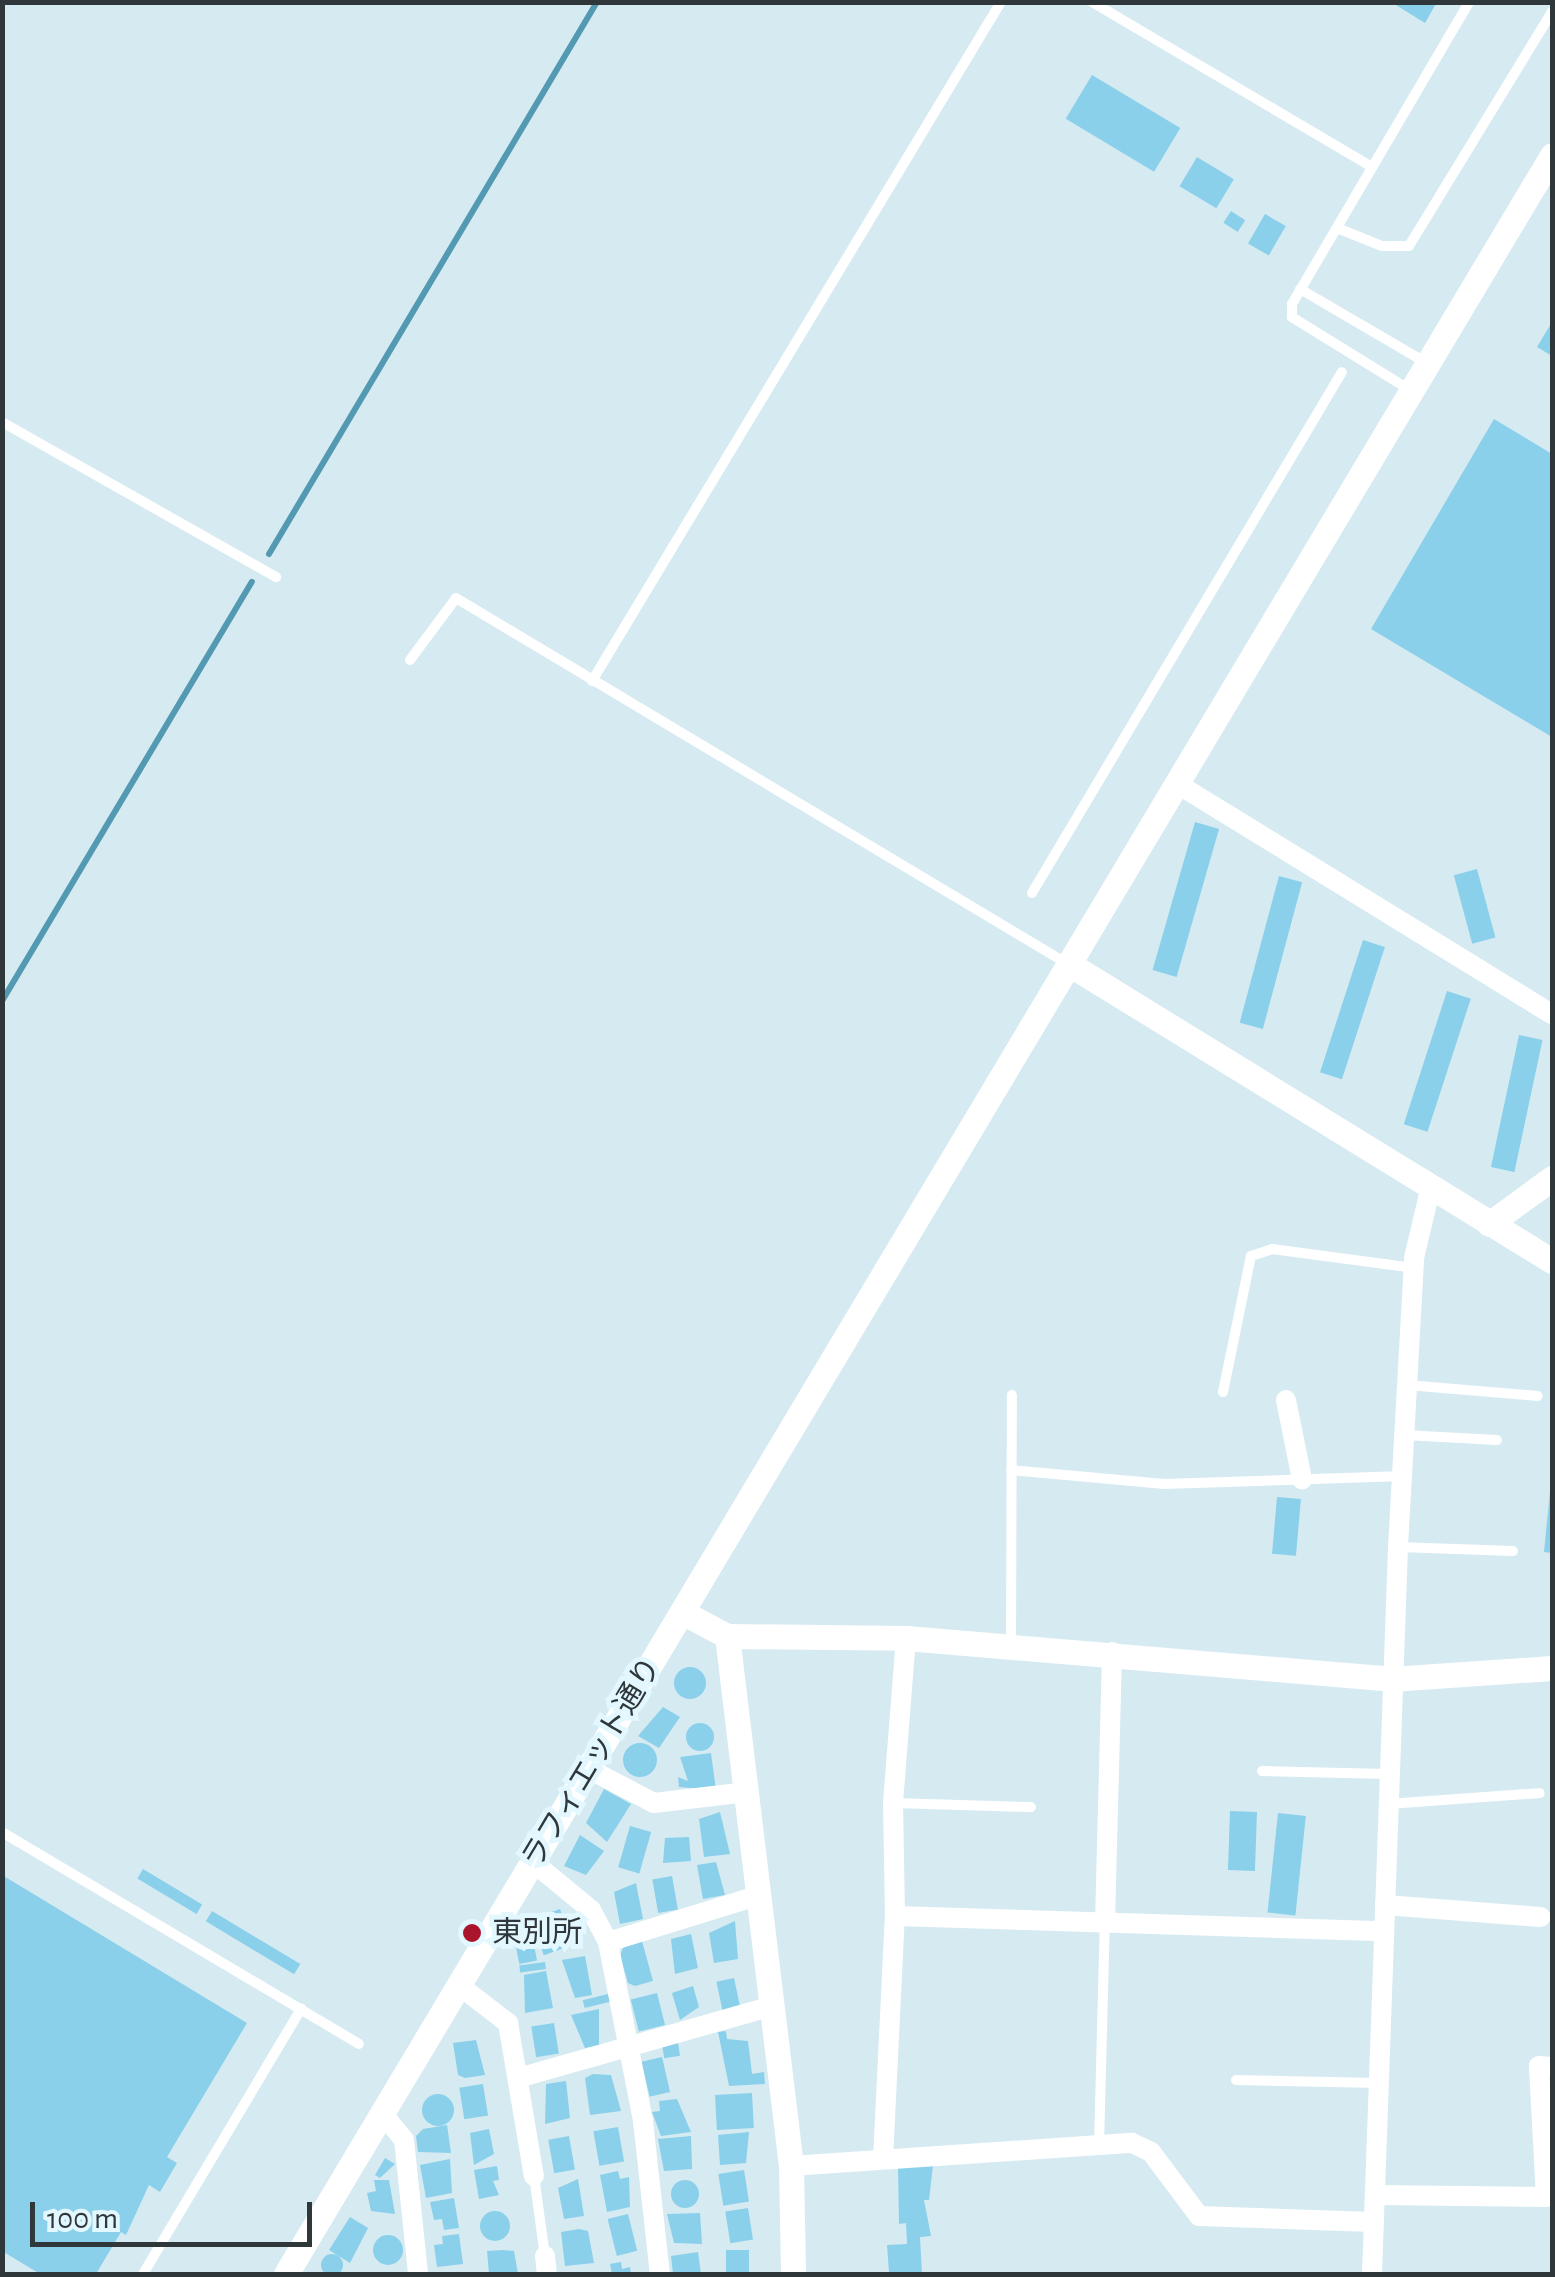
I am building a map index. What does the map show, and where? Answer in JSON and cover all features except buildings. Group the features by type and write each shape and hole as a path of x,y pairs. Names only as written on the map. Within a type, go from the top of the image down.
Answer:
{"street":[{"name":"ラフィエット通り","path":"286,2274 1552,155"},
{"path":"1176,783 1552,1014"},
{"path":"1069,964 1552,1262"},
{"path":"1489,1224 1552,1178"},
{"path":"1372,2274 1391,1679 1404,1435 1414,1268 1431,1186"},
{"path":"1286,1400 1302,1479"},
{"path":"682,1612 727,1636 906,1638 1112,1652 1391,1679 1552,1668"},
{"path":"727,1636 791,2166 793,2274"},
{"path":"883,2159 896,1916 893,1803 906,1638"},
{"path":"1105,1922 1112,1652"},
{"path":"589,1770 654,1803 747,1792"},
{"path":"534,1862 591,1910 608,1942 646,2141 660,2274"},
{"path":"608,1942 760,1895"},
{"path":"1385,1905 1541,1917"},
{"path":"896,1916 1384,1931"},
{"path":"460,1986 504,2016 534,2176"},
{"path":"518,2078 627,2051 773,2006"},
{"path":"1375,2194 1546,2198 1539,2066 1552,2067"},
{"path":"382,2114 404,2140 418,2274"},
{"path":"791,2166 1099,2144 1142,2145 1190,2208 1210,2220 1373,2222"}],"lane":[{"path":"592,681 1001,2"},
{"path":"1092,2 1372,167"},
{"path":"1411,391 1292,317 1300,290 1469,2"},
{"path":"1337,228 1382,246 1410,246 1552,12"},
{"path":"1300,290 1427,363"},
{"path":"1032,894 1342,372"},
{"path":"2,422 276,577"},
{"path":"410,660 456,598 1069,964"},
{"path":"1224,1392 1251,1256 1272,1249 1414,1268"},
{"path":"1407,1385 1538,1396"},
{"path":"1011,1645 1012,1395"},
{"path":"1404,1435 1496,1440"},
{"path":"1012,1470 1164,1484 1403,1476"},
{"path":"1398,1547 1514,1552"},
{"path":"1262,1770 1388,1774"},
{"path":"1387,1804 1540,1793"},
{"path":"893,1803 1031,1807"},
{"path":"2,1832 360,2044"},
{"path":"1099,2144 1105,1922"},
{"path":"143,2274 301,2009"},
{"path":"1236,2080 1379,2083"},
{"path":"534,2176 546,2265"}],"waterway":[{"path":"269,554 597,2"},
{"path":"2,1001 252,582"}],"place":[{"name":"東別所","path":"472,1933"}]}
